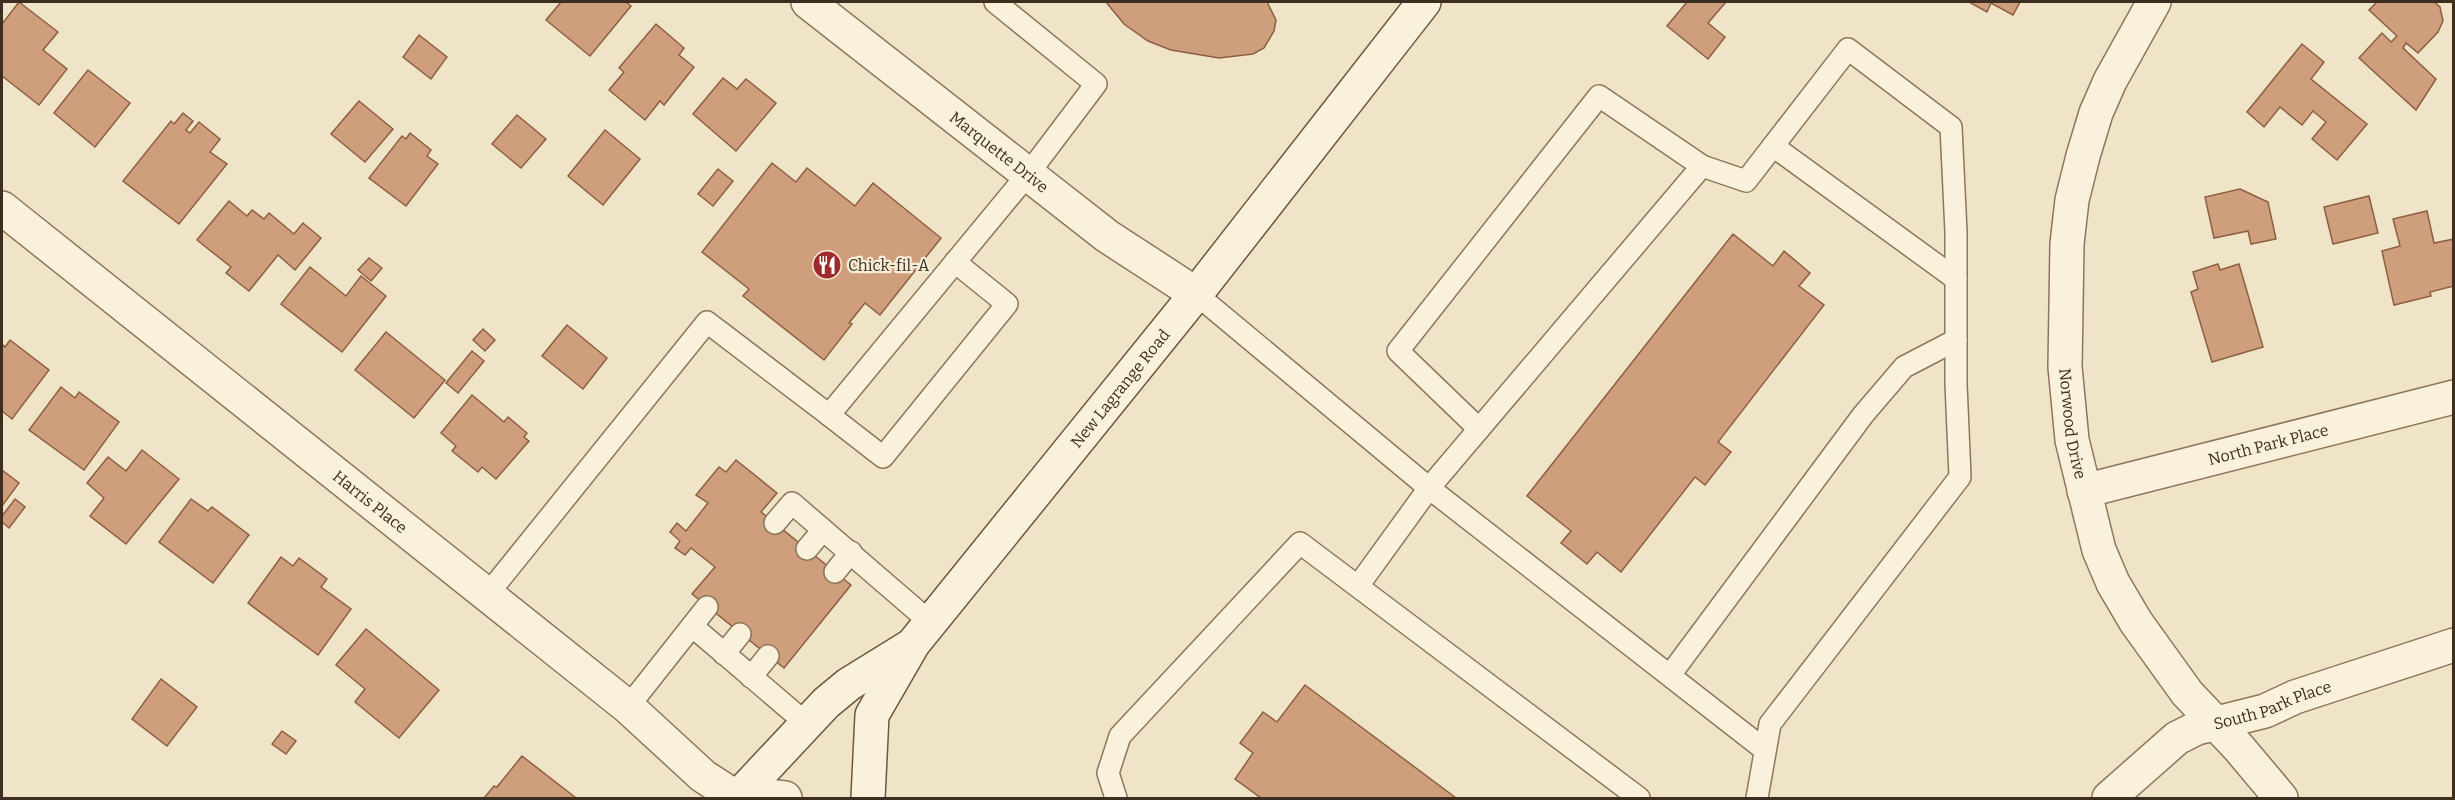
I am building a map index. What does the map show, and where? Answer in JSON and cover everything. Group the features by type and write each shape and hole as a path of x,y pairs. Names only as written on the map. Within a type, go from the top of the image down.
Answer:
{"street":[{"name":"Marquette Drive","path":"808,2 1107,236 1196,294"},
{"name":"New Lagrange Road","path":"868,798 872,715 922,633 1196,294 1425,2"},
{"name":"Norwood Drive","path":"2154,2 2110,81 2096,113 2072,200 2067,244 2066,367 2072,440 2099,550 2113,584 2136,622 2187,693 2281,798"},
{"name":"Harris Place","path":"2,208 628,707 703,776 738,798"},
{"name":"North Park Place","path":"2084,491 2454,397"},
{"path":"738,798 826,704 849,684 922,633"},
{"name":"South Park Place","path":"2109,798 2177,738 2197,728 2265,711 2295,697 2454,645"},
{"path":"738,798 767,796 785,798"}],"lane":[{"path":"829,416 1028,174 1096,84 995,2"},
{"path":"1479,429 1398,351 1599,96 1701,166 1746,181 1848,49 1951,127 1960,477 1770,724 1757,798"},
{"path":"1773,146 1956,279"},
{"path":"1358,586 1429,488 1701,166"},
{"path":"487,595 707,322 883,457 1007,304 955,262"},
{"path":"1196,294 1429,488 1765,750"},
{"path":"1670,675 1863,415 1904,367 1956,340"},
{"path":"775,523 792,503 851,552 922,633"},
{"path":"807,549 824,530"},
{"path":"1116,798 1108,773 1120,736 1300,543 1639,798"},
{"path":"835,572 851,552"},
{"path":"628,707 707,607"},
{"path":"692,626 807,724"},
{"path":"724,654 740,634"},
{"path":"751,677 768,656"}],"building":[{"path":"19,2 58,32 43,50 67,69 39,105 2,76 2,24"},
{"path":"561,2 626,2 631,6 590,56 546,20"},
{"path":"1106,2 1267,2 1276,20 1274,31 1264,48 1253,54 1219,58 1171,50 1148,41 1124,24"},
{"path":"1687,2 1726,2 1708,23 1725,37 1708,59 1667,26"},
{"path":"1969,2 2020,2 2013,15 1991,3 1987,12"},
{"path":"2377,2 2434,2 2440,7 2443,21 2438,32 2418,53 2406,43 2403,48 2436,79 2416,110 2359,58 2382,33 2391,42 2397,36 2369,10"},
{"path":"656,24 684,48 679,55 694,67 664,105 660,101 645,120 609,90 624,72 619,68"},
{"path":"419,35 447,57 431,79 403,57"},
{"path":"2302,44 2324,62 2311,79 2367,124 2337,160 2312,139 2326,122 2313,111 2302,125 2280,107 2264,127 2247,112"},
{"path":"88,70 130,103 95,147 54,113"},
{"path":"723,78 737,89 746,79 776,103 736,151 693,114"},
{"path":"359,101 393,129 365,162 331,134"},
{"path":"183,113 193,121 186,130 190,133 199,122 220,139 210,152 227,164 179,224 123,181 171,121 174,124"},
{"path":"517,115 546,139 521,168 492,144"},
{"path":"605,130 640,159 603,205 568,176"},
{"path":"410,133 431,150 427,156 438,164 406,206 369,178 402,136 406,139"},
{"path":"772,163 796,182 807,168 855,206 873,183 941,238 880,315 865,303 824,360 743,296 749,289 702,252"},
{"path":"718,169 733,181 713,206 698,194"},
{"path":"2240,189 2268,202 2276,239 2251,244 2248,231 2214,238 2205,197"},
{"path":"2369,196 2378,233 2333,244 2324,207"},
{"path":"229,201 247,216 252,210 264,219 269,213 294,234 303,223 321,238 295,270 278,255 249,291 226,273 231,267 197,240"},
{"path":"2427,211 2434,243 2454,239 2454,286 2430,292 2431,296 2394,305 2382,251 2400,246 2393,219"},
{"path":"1733,234 1773,266 1784,251 1810,273 1799,286 1824,305 1718,442 1731,452 1705,485 1695,477 1621,572 1597,552 1587,564 1561,543 1571,531 1527,496"},
{"path":"369,258 382,268 371,281 358,270"},
{"path":"2218,264 2220,270 2239,264 2263,347 2212,362 2191,292 2198,289 2193,272"},
{"path":"310,267 346,296 361,276 386,296 342,352 281,304"},
{"path":"567,325 607,358 583,389 542,356"},
{"path":"483,329 495,340 485,351 473,340"},
{"path":"386,332 445,380 414,418 355,370"},
{"path":"10,340 49,370 12,419 2,411 2,344 5,347"},
{"path":"472,351 484,361 458,393 446,383"},
{"path":"61,387 75,398 79,392 119,422 84,470 29,430"},
{"path":"472,395 504,422 508,417 527,433 524,437 529,441 496,479 482,467 478,472 452,451 456,446 441,433"},
{"path":"142,450 179,479 126,544 90,516 104,498 87,483 108,457 126,471"},
{"path":"736,460 777,493 761,512 851,585 784,668 692,594 715,567 691,548 685,555 675,548 680,541 670,532 677,523 686,531 708,503 696,495 719,467 726,472"},
{"path":"2,470 19,483 2,506"},
{"path":"15,499 25,507 9,528 2,522 2,516"},
{"path":"191,499 208,511 212,507 249,535 213,583 159,542"},
{"path":"281,557 293,566 299,558 327,579 321,587 351,609 318,655 248,603"},
{"path":"366,629 439,690 399,738 355,702 365,689 336,665"},
{"path":"161,679 197,707 167,746 132,719"},
{"path":"1305,685 1456,798 1261,798 1235,779 1253,753 1240,743 1263,712 1277,722"},
{"path":"282,731 296,741 286,754 272,744"},
{"path":"522,756 576,798 484,798 494,786 497,787"}],"place":[{"name":"Chick-fil-A","path":"827,265"}]}
